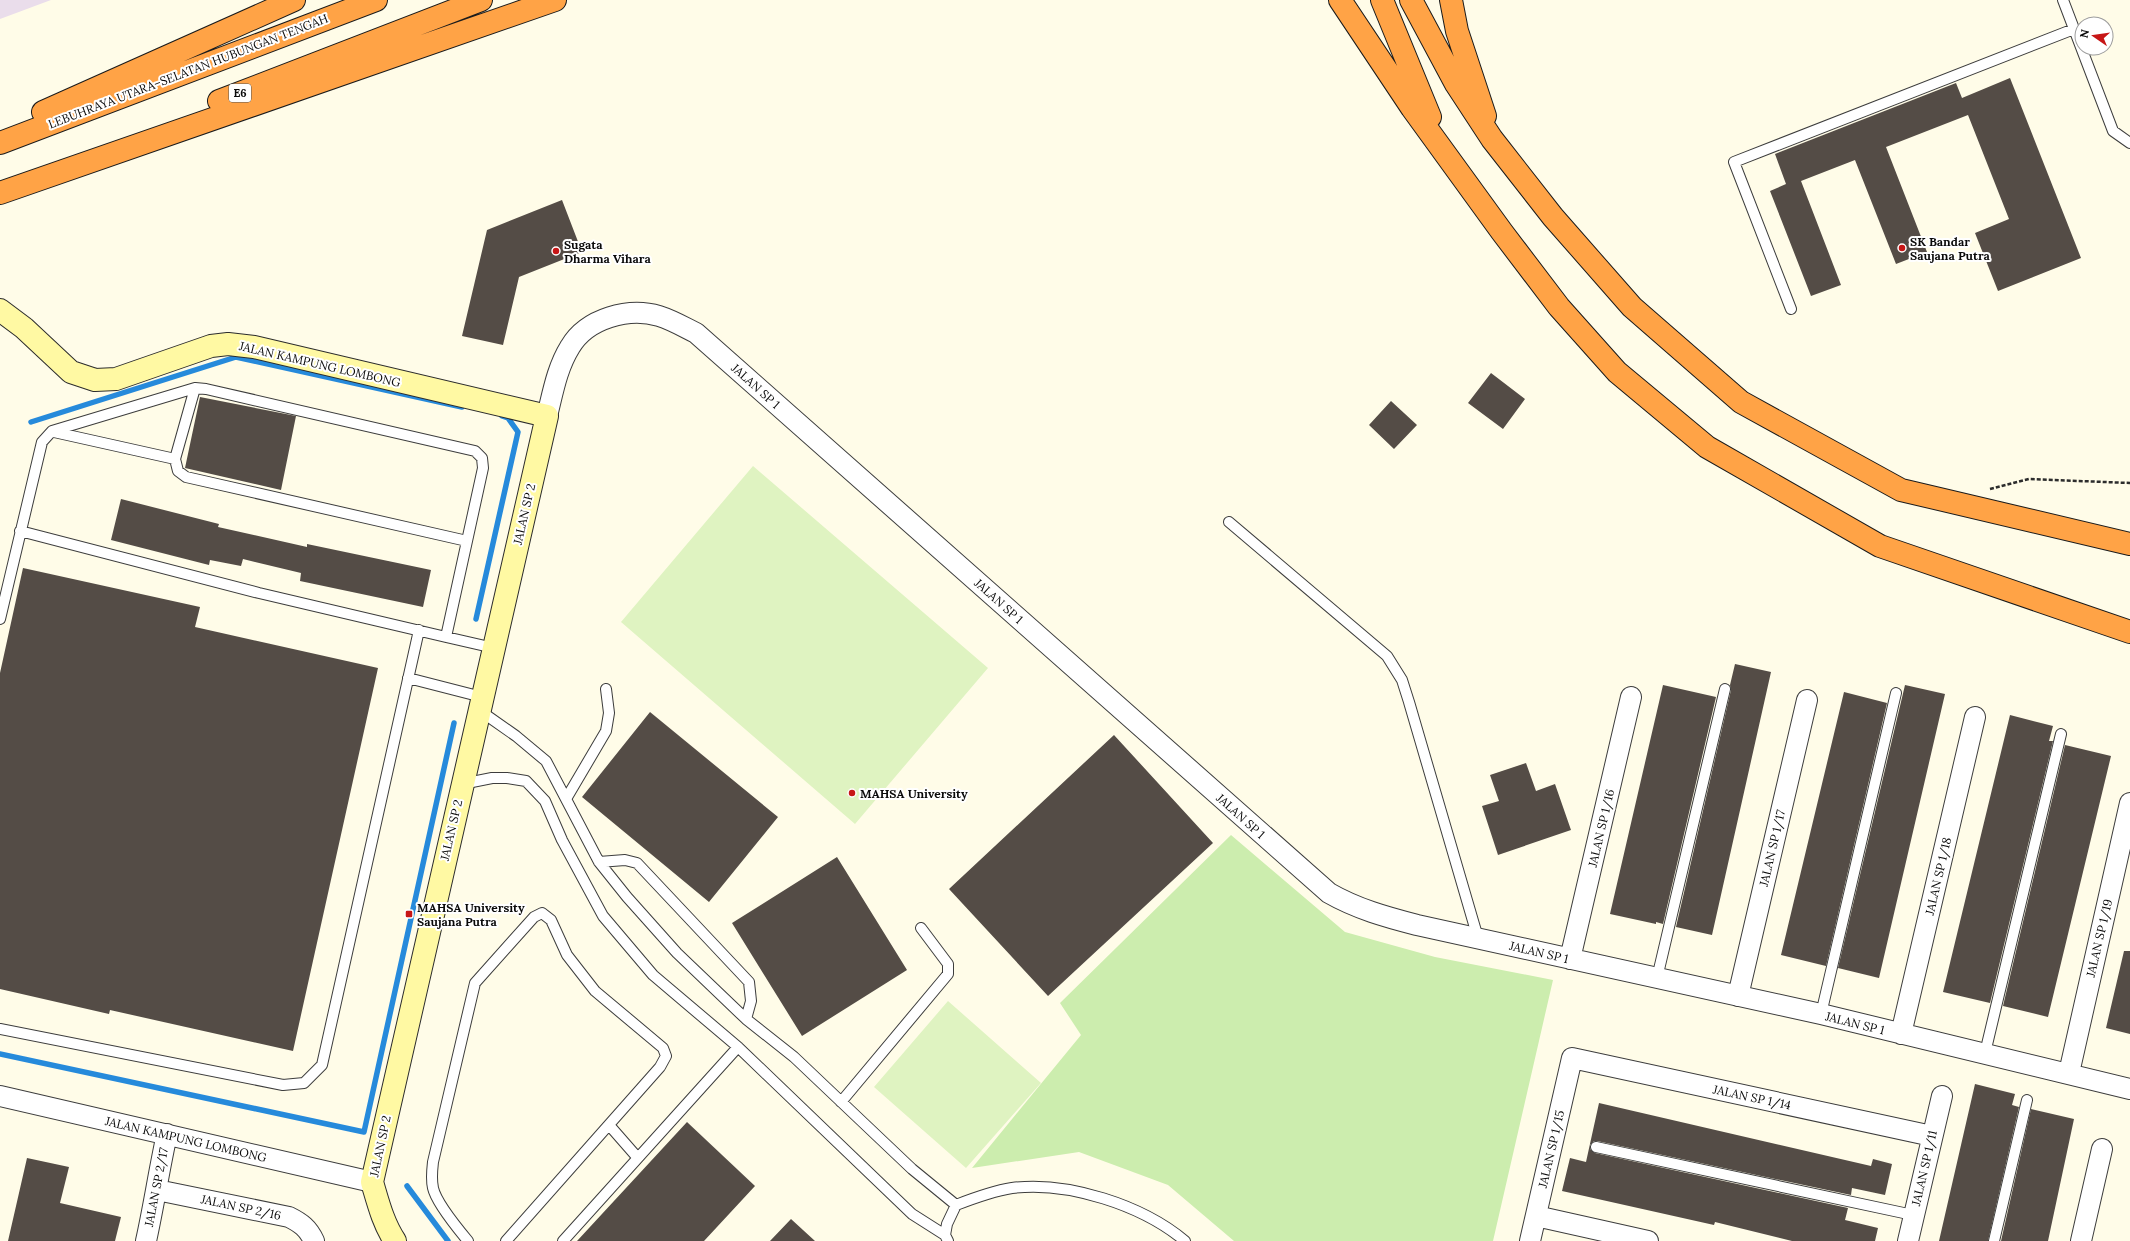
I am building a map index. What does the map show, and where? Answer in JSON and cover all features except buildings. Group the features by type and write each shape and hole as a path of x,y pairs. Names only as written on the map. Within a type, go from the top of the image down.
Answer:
{"highway":[{"path":"0,131 294,0"},
{"name":"LEBUHRAYA UTARA–SELATAN HUBUNGAN TENGAH","path":"0,143 376,0"},
{"name":"E6","path":"0,186 481,0"},
{"path":"0,193 555,0"},
{"path":"1340,0 1412,108 1440,144 1502,232 1559,307 1617,372 1707,447 1880,546 2130,632"},
{"path":"1382,0 1440,144"},
{"path":"1411,0 1456,84 1492,139 1553,217 1632,307 1741,402 1901,490 2130,544"},
{"path":"1451,0 1458,31 1492,139"}],"street":[{"name":"JALAN KAMPUNG LOMBONG","path":"0,310 24,328 71,372 95,380 116,379 211,346 228,344 254,347 547,416"},
{"name":"JALAN SP 1","path":"547,416 558,372 570,345 591,326 613,316 636,313 660,316 696,333 1329,893 1347,904 1377,914 1478,938 1821,1014 2130,1089"},
{"name":"JALAN SP 2","path":"395,1241 389,1232 379,1207 372,1182 547,416"},
{"name":"JALAN SP 1/16","path":"1570,959 1631,697"},
{"name":"JALAN SP 1/17","path":"1738,996 1806,700"},
{"name":"JALAN SP 1/18","path":"1901,1034 1975,717"},
{"name":"JALAN SP 1/19","path":"2069,1073 2130,803"},
{"name":"JALAN SP 1/14","path":"1572,1058 1932,1136"},
{"name":"JALAN SP 1/15","path":"1530,1241 1572,1058"},
{"name":"JALAN KAMPUNG LOMBONG","path":"0,1096 372,1182"},
{"name":"JALAN SP 1/11","path":"1908,1241 1942,1096"},
{"name":"JALAN SP 2/17","path":"146,1241 157,1190 156,1181 167,1134"},
{"path":"2081,1241 2102,1149"},
{"name":"JALAN SP 2/16","path":"157,1190 289,1217 302,1223 310,1232 314,1241"},
{"path":"1536,1216 1648,1241"}],"lane":[{"path":"1791,309 1734,162 2074,29 2063,0"},
{"path":"2084,56 2113,131 2130,143"},
{"path":"195,388 175,459 178,472 186,477 467,541"},
{"path":"0,619 42,442 52,431 195,388 206,388 475,451 482,458 483,468 446,637"},
{"path":"52,431 175,459"},
{"path":"1229,522 1387,656 1402,680 1478,938"},
{"path":"20,531 252,591 494,648"},
{"path":"0,1029 283,1085 304,1083 322,1065 419,630"},
{"path":"408,678 481,703 516,736 546,761 599,862 627,898 677,953 746,1019 794,1057 912,1169 956,1205"},
{"path":"566,799 606,731 609,713 606,688"},
{"path":"1657,978 1725,689"},
{"path":"1821,1014 1896,693"},
{"path":"1985,1053 2061,734"},
{"path":"462,784 492,778 507,778 526,782 545,801 562,840 603,916 653,975 738,1046 912,1214 947,1238"},
{"path":"599,862 625,860 638,863 749,982 751,1001 746,1019"},
{"path":"468,1241 453,1223 433,1190 431,1177 433,1162 475,983 534,917 542,913 550,920 567,954 595,991 663,1048 666,1056 660,1067 609,1126 506,1241"},
{"path":"841,1102 948,974 948,964 921,928"},
{"path":"563,1241 738,1046"},
{"path":"1994,1241 2027,1100"},
{"path":"609,1126 637,1157"},
{"path":"1596,1147 1913,1215"},
{"path":"947,1238 947,1224 956,1205 986,1194 1012,1188 1052,1188 1096,1196 1138,1212 1174,1231 1185,1241"}],"path":[{"path":"1983,490 2029,479 2130,484"}],"shaded area":[{"path":"0,0 51,0 0,19"}],"green space":[{"path":"753,466 988,668 855,824 621,622"},
{"path":"1231,835 1345,932 1435,957 1553,980 1493,1241 1234,1241 1168,1185 1079,1152 972,1168 1081,1035 1060,1003"},
{"path":"948,1001 1041,1083 966,1168 874,1087"}],"waterway":[{"path":"31,422 236,357 462,407"},
{"path":"476,619 518,432 508,418 502,416"},
{"path":"0,1054 364,1132 454,723"},
{"path":"407,1186 448,1241"}],"place":[{"name":"SK Bandar Saujana Putra","path":"1902,248"},
{"name":"Sugata Dharma Vihara","path":"556,251"},
{"name":"MAHSA University","path":"852,793"},
{"name":"MAHSA University Saujana Putra","path":"409,914"}]}
